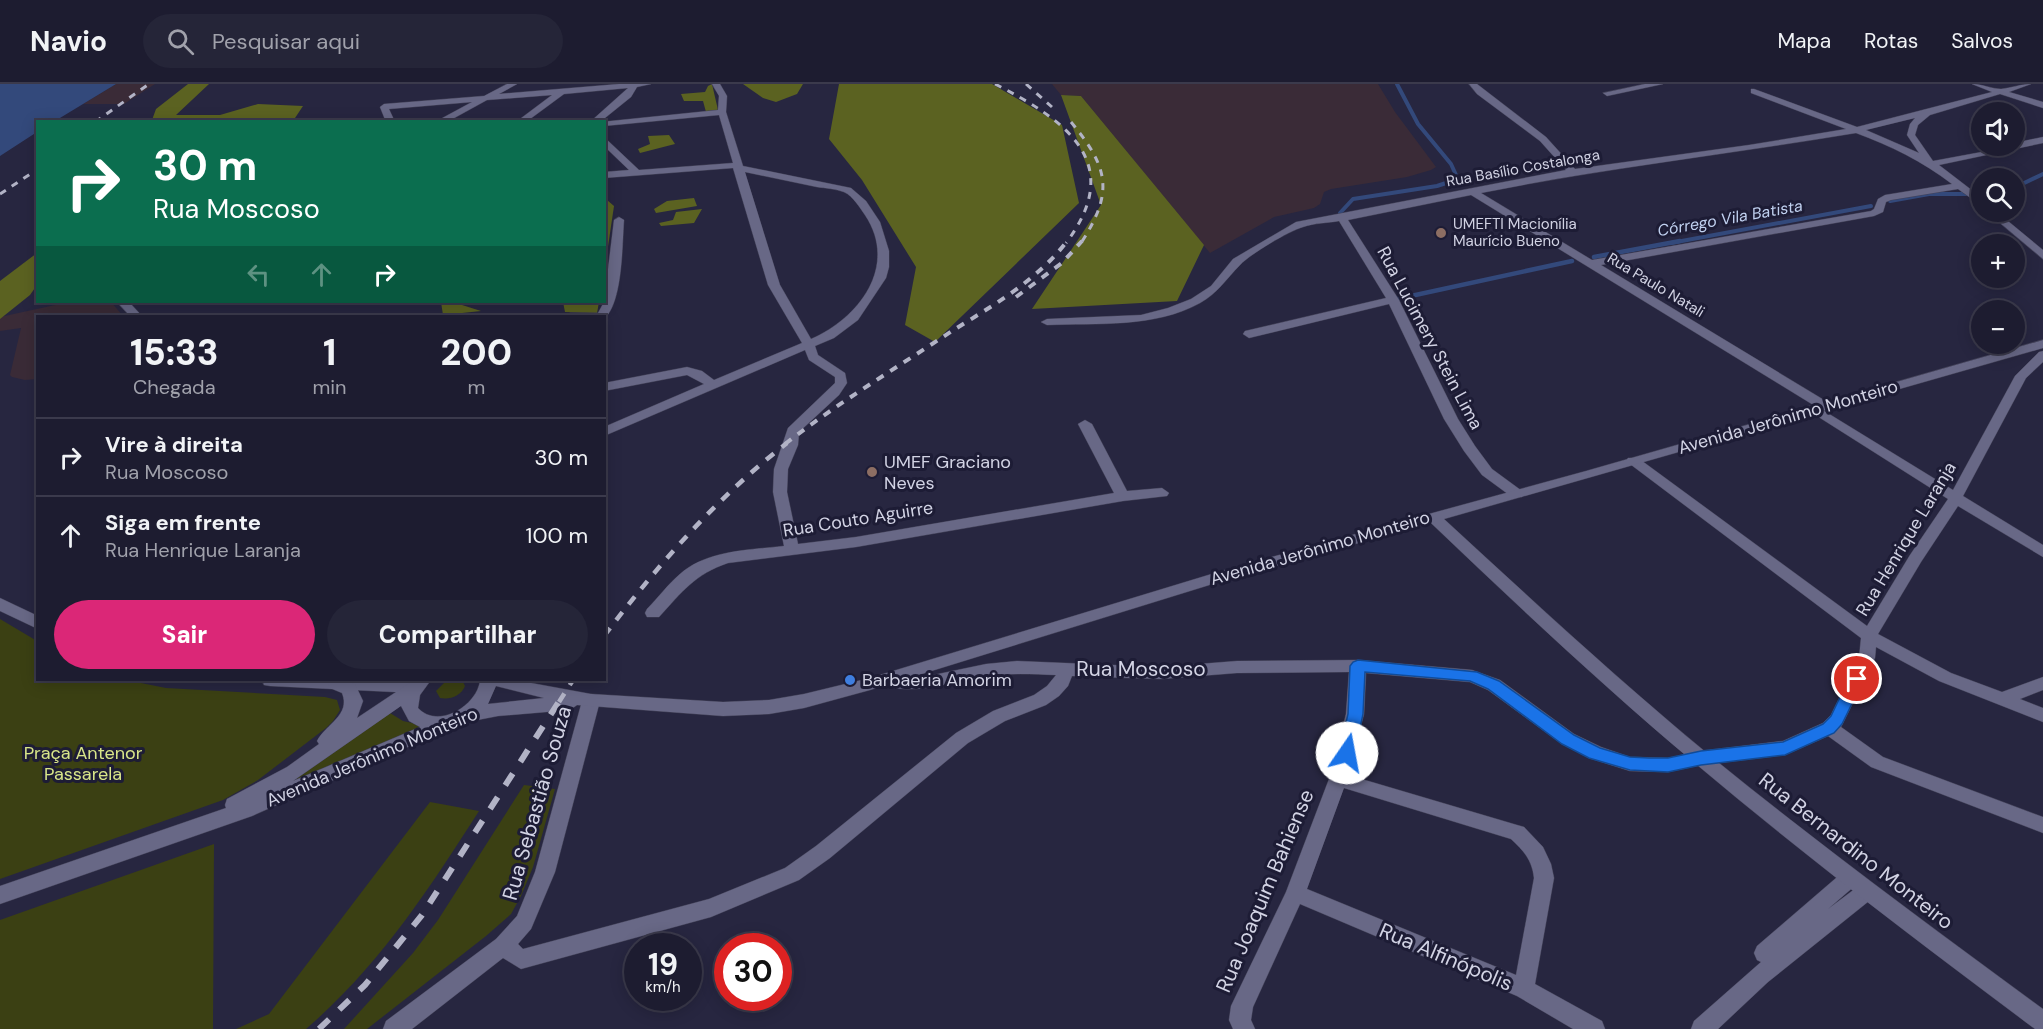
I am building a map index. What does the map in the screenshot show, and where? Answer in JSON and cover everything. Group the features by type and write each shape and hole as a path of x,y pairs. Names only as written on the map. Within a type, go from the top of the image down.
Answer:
{"street":[{"path":"443,120 513,84"},
{"path":"597,120 628,95 635,84"},
{"path":"390,120 384,107 647,84"},
{"path":"716,84 723,96 722,112 767,268 779,295 809,345 813,357 841,376 841,383 827,400 797,424 781,469 780,492 792,549"},
{"path":"1473,84 1480,92 1543,140 1573,172"},
{"path":"1607,93 1659,84"},
{"path":"1976,84 2043,105"},
{"name":"Rua Basílio Costalonga","path":"1047,322 1141,318 1172,310 1195,301 1215,288 1237,261 1277,235 1300,224 1342,218 1573,172 1749,148 1856,130 1927,113 2028,84"},
{"path":"523,120 562,91"},
{"path":"1754,91 1881,138 1932,164 1971,195"},
{"path":"606,123 722,112"},
{"path":"1927,113 1914,124 1911,135 1932,164"},
{"path":"1932,164 2043,140"},
{"path":"606,142 637,172"},
{"path":"606,175 737,166 848,190 869,212 880,233 885,257 880,278 874,289 854,318 839,330 809,345 606,431"},
{"name":"Rua Paulo Natali","path":"1471,191 1818,408 1955,499 2043,552"},
{"path":"1590,264 1874,213 1879,210 1881,201 1888,197 1971,195"},
{"name":"Rua Lucimery Stein Lima","path":"1342,218 1393,300 1451,419 1469,448 1487,472 1517,494"},
{"path":"602,315 612,290 619,220"},
{"path":"2004,222 2043,256"},
{"path":"1249,334 1393,300"},
{"path":"124,303 135,315"},
{"name":"Avenida Jerônimo Monteiro","path":"500,681 518,687 591,701 723,709 770,707 838,694 1198,582 2043,344"},
{"name":"Rua Henrique Laranja","path":"1829,729 1837,720 1867,658 1869,636 1955,499 2021,376 2043,355"},
{"path":"606,387 687,371 698,374 713,385"},
{"path":"1085,424 1123,496"},
{"path":"1633,461 1869,636 1945,676 2043,715"},
{"name":"Rua Couto Aguirre","path":"653,613 679,583 703,566 727,558 856,542 1123,496 1162,493"},
{"name":"Rua Bernardino Monteiro","path":"1433,517 1521,599 1701,758 1850,878 2043,1022"},
{"path":"0,604 36,622"},
{"name":"Rua Moscoso","path":"503,946 521,959 711,908 774,884 805,866 962,738 999,716 1040,700 1053,691 1062,681 1066,669 1161,673 1237,667 1358,666 1472,676 1494,685 1568,739 1595,753 1630,764 1668,765 1701,758"},
{"name":"Rua Joaquim Bahiense","path":"1244,1029 1240,1020 1242,1006 1295,893 1338,779 1355,714 1358,666"},
{"path":"886,680 919,684 1002,668 1066,669"},
{"path":"292,681 419,683"},
{"path":"419,683 410,698 409,708 418,719 437,723 459,717 473,709 483,699 488,688 488,681"},
{"path":"292,772 338,729 353,709 353,695 344,686 336,683"},
{"name":"Avenida Jerônimo Monteiro","path":"193,827 292,772 419,683"},
{"path":"2004,698 2043,683"},
{"name":"Avenida Jerônimo Monteiro","path":"0,895 245,810 459,717 498,708 591,701"},
{"name":"Rua Sebastião Souza","path":"394,1029 503,946 524,922 545,872 591,701"},
{"path":"1701,758 1785,748 1829,729 1877,762 2043,825"},
{"path":"1338,779 1517,833 1536,851 1543,862 1544,878 1524,989"},
{"path":"1764,953 1850,878"},
{"path":"1702,1029 1761,975 1867,891"},
{"name":"Rua Alfinópolis","path":"1295,893 1524,989 1594,1029"}],"shaded area":[{"path":"116,84 155,84 124,104 83,104"},
{"path":"1052,84 1378,84 1395,112 1436,167 1407,177 1331,189 1324,192 1320,204 1314,208 1274,217 1210,253 1081,96 1061,95"},
{"path":"64,303 112,303 122,315 36,315 36,379 25,380 10,375 21,328 0,331 0,317"}],"green space":[{"path":"188,84 209,84 176,115 220,115 258,104 303,106 294,120 152,120 156,109"},
{"path":"712,84 718,110 706,112 703,101 684,101 681,94 705,92"},
{"path":"743,84 803,84 797,94 776,102 763,98"},
{"path":"839,84 992,84 1062,125 1079,203 935,342 905,325 916,267 862,180 829,139"},
{"path":"1061,95 1081,96 1204,245 1177,301 1032,309 1101,205"},
{"path":"669,135 675,144 640,153 638,149 650,144 648,136"},
{"path":"694,198 697,206 656,213 654,209 667,201"},
{"path":"606,200 614,206 606,260"},
{"path":"702,209 694,223 661,226 659,223 673,220 676,212"},
{"path":"36,254 36,286 30,295 0,319 0,281"},
{"path":"441,303 466,303 462,305 481,311 443,315"},
{"path":"563,303 599,303 597,313 565,312"},
{"name":"Praça Antenor Passarela","path":"0,619 36,640 36,681 131,681 166,688 325,697 337,700 340,710 326,728 258,780 223,800 0,879"},
{"path":"446,681 462,681 465,686 461,692 448,698 440,698 436,691"},
{"path":"390,713 403,721 426,726 301,779 295,779"},
{"path":"524,785 555,789 533,867 511,914 367,1029 344,1029 413,953 438,920"},
{"path":"430,802 479,811 421,899 357,980 306,1029 236,1029 269,1014"},
{"path":"214,844 213,1029 0,1029 0,920"}],"water":[{"path":"0,84 116,84 57,120 36,120 36,133 0,156"}],"waterway":[{"path":"1340,213 1353,199 1437,186 1449,182 1456,175 1451,164 1418,124 1397,84"},
{"name":"Córrego Vila Batista","path":"2025,183 2043,174"},
{"name":"Córrego Vila Batista","path":"1890,201 1929,194 1971,194"},
{"name":"Córrego Vila Batista","path":"1671,243 1871,206"},
{"name":"Córrego Vila Batista","path":"1594,257 1680,241"},
{"name":"Córrego Vila Batista","path":"1397,299 1572,261"}],"railway":[{"path":"98,120 149,84"},
{"path":"995,84 1021,98 1064,129 1080,147 1089,167 1090,189 1083,214 1066,243"},
{"path":"1026,84 1052,107"},
{"path":"1071,122 1093,153 1100,167 1103,181 1099,209 1081,243"},
{"path":"0,194 36,170"},
{"path":"785,444 846,400 1014,291 1042,268 1067,241"},
{"path":"1016,297 1062,263 1082,241"},
{"path":"606,633 689,534 736,486 787,443"},
{"path":"559,702 572,681"},
{"path":"319,1029 365,985 422,915 560,700"}],"place":[{"name":"UMEFTI Macionília Maurício Bueno","path":"1441,233"},
{"name":"UMEF Graciano Neves","path":"872,472"},
{"name":"Barbaeria Amorim","path":"850,680"}],"route":[{"path":"1347,753 1355,714 1358,666 1472,676 1494,685 1568,739 1595,753 1630,764 1668,765 1701,758 1785,748 1829,729 1837,720 1857,679"}]}
